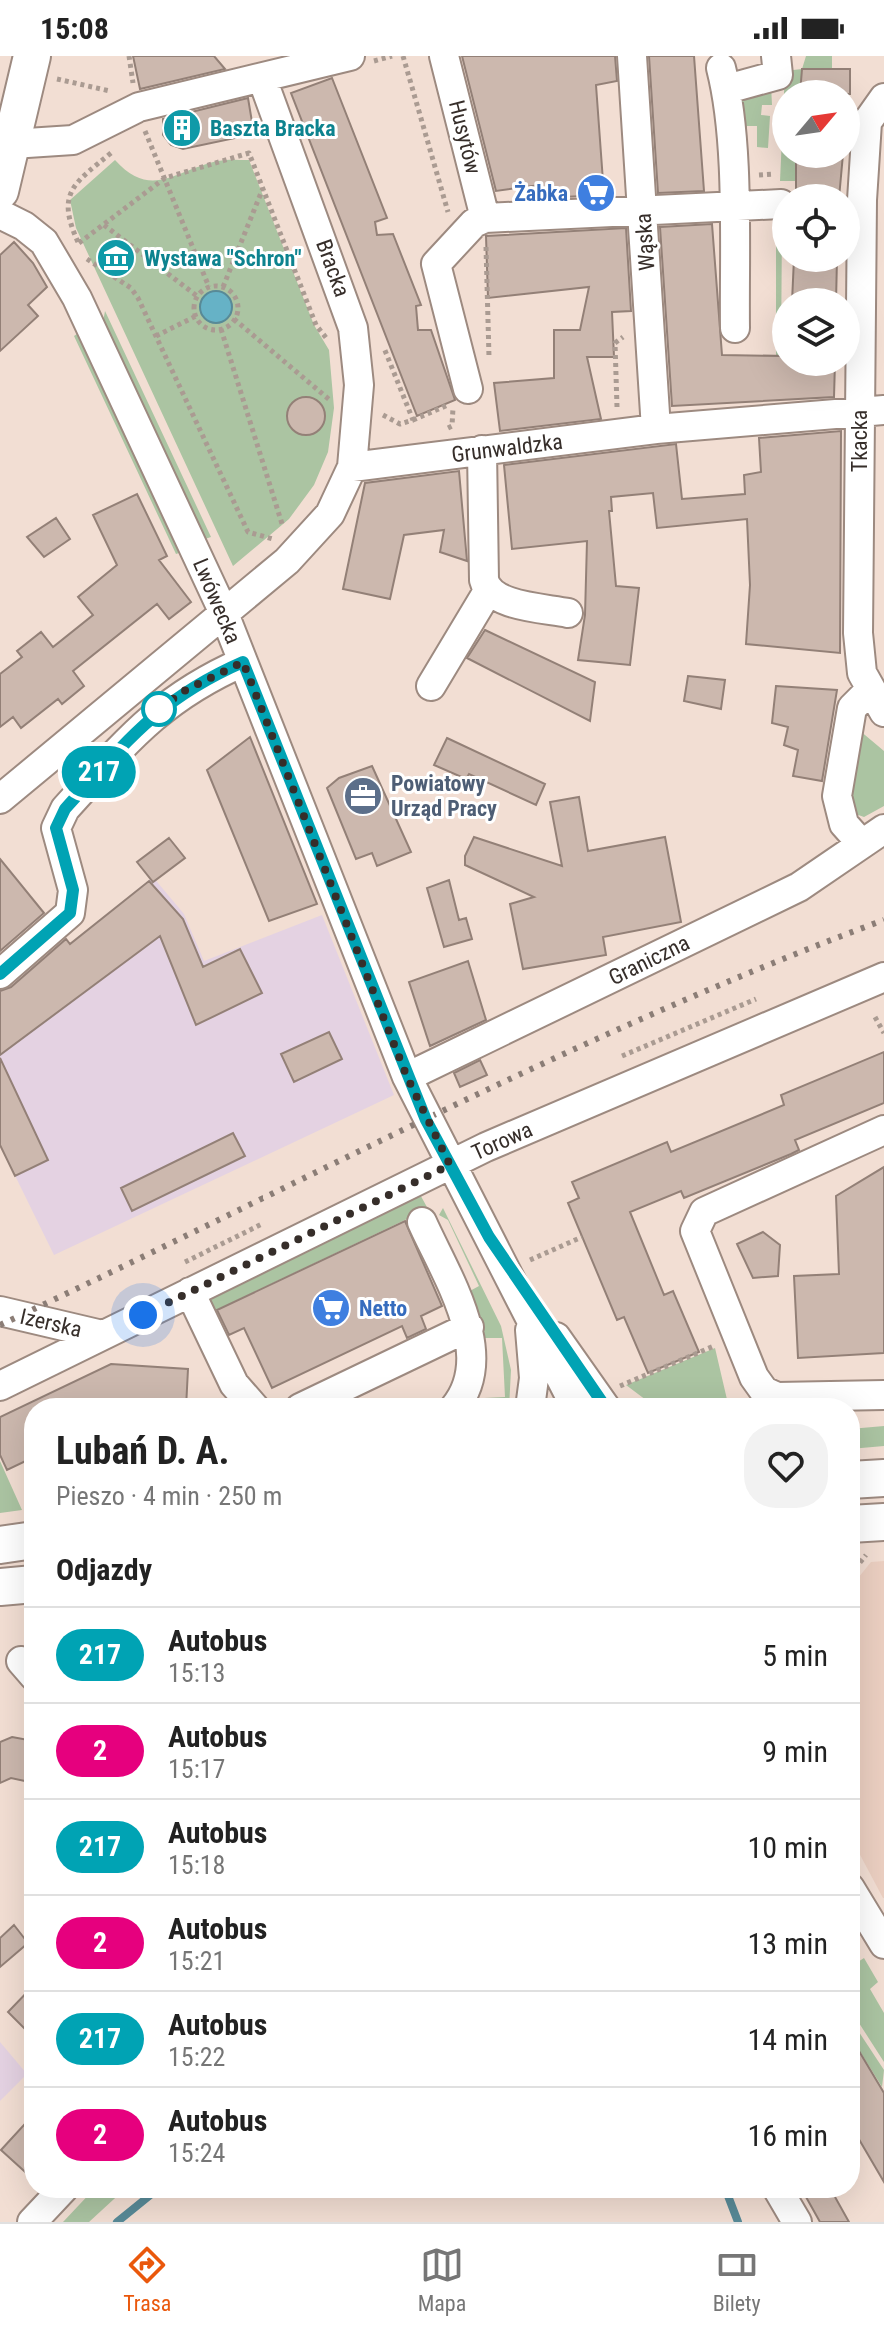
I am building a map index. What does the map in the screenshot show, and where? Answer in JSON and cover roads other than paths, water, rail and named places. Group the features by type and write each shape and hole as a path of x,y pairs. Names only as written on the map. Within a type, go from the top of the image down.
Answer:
{"main road":[{"path":"1,196 32,56"},
{"path":"860,1479 884,1478"},
{"path":"860,1538 884,1522"},
{"path":"0,1545 24,1541"},
{"path":"0,1587 24,1585"}],"street":[{"path":"12,144 73,140 139,107 350,56"},
{"name":"Husytów","path":"444,56 473,226"},
{"name":"Wąska","path":"632,56 656,429"},
{"path":"735,328 733,206 724,78 778,75 776,56"},
{"name":"Bracka","path":"262,78 353,328 359,385 361,466"},
{"name":"Tkacka","path":"873,836 844,824 837,796 852,708 877,702 858,654 871,410 866,136 872,113 884,98"},
{"name":"Lwówecka","path":"1,196 57,259 223,611 407,1077 571,1398"},
{"path":"460,396 436,264 473,226 643,210 772,204"},
{"name":"Grunwaldzka","path":"361,466 656,429 871,410"},
{"path":"482,450 484,580 488,591 498,598 568,613"},
{"path":"0,799 307,543 361,466"},
{"path":"431,686 488,591"},
{"path":"0,974 70,913 73,890 56,828 65,809 165,704 210,676 243,662"},
{"name":"Graniczna","path":"407,1077 799,887 873,836"},
{"name":"Torowa","path":"0,1386 450,1165 884,977"},
{"path":"884,1130 704,1212 695,1231 754,1377 764,1391 789,1398 884,1395"},
{"path":"422,1222 469,1327 469,1381 460,1398"},
{"name":"Lwówecka","path":"489,1237 599,1398"},
{"path":"190,1292 234,1384 246,1398"},
{"path":"525,1306 533,1354 531,1398"},
{"name":"Izerska","path":"0,1311 102,1335"},
{"path":"321,1398 469,1327"},
{"path":"860,1904 884,1944"},
{"path":"32,2222 55,2198"},
{"path":"783,2198 797,2222"}],"water":[{"path":"216,291 227,296 232,307 227,318 216,323 205,318 200,307 205,296"}],"waterway":[{"path":"117,2222 147,2198"},
{"path":"729,2198 738,2222"}],"railway":[{"path":"0,1325 548,1061 659,1011 884,920"}],"place":[{"name":"Baszta Bracka","path":"182,128"},
{"name":"Żabka","path":"596,193"},
{"name":"Wystawa \"Schron\"","path":"116,258"},
{"name":"Powiatowy Urząd Pracy","path":"363,796"},
{"name":"Netto","path":"331,1308"}]}
